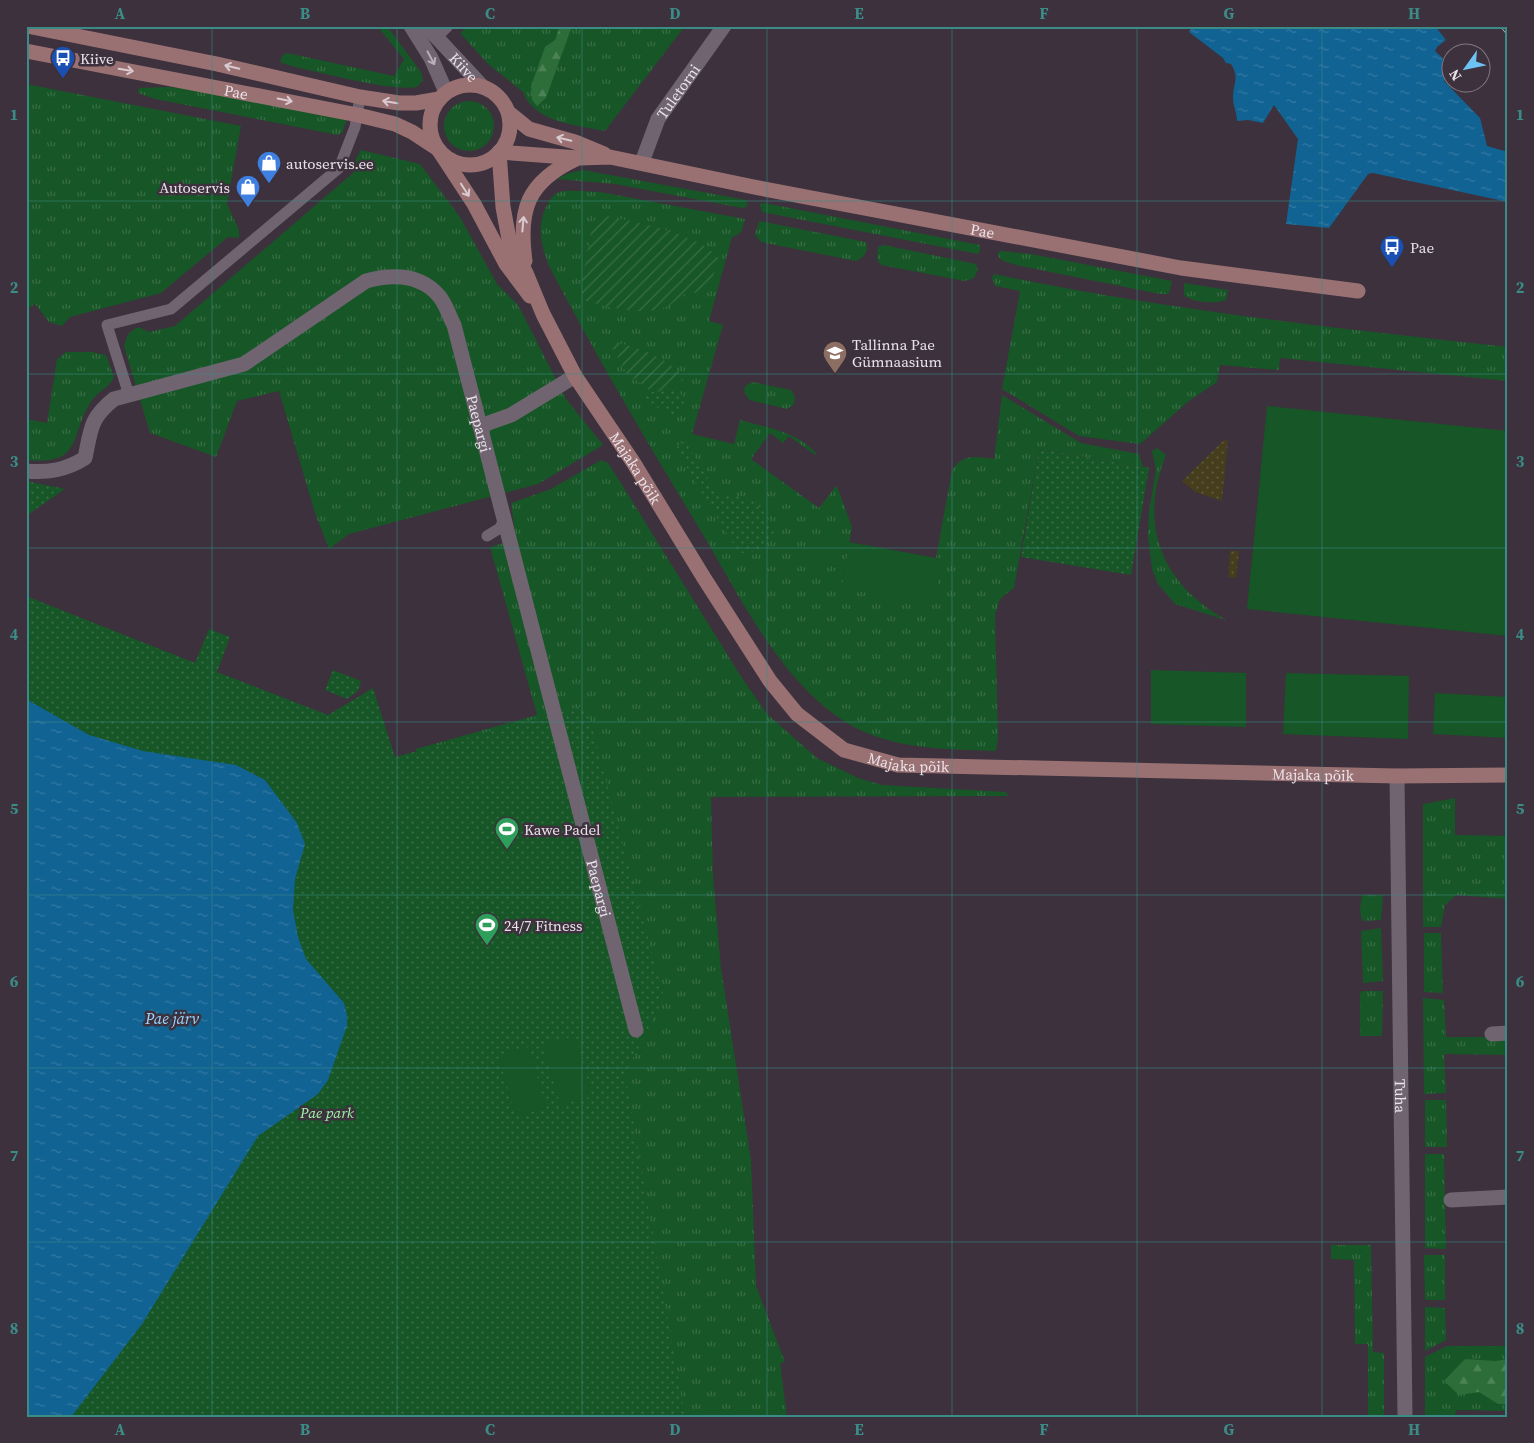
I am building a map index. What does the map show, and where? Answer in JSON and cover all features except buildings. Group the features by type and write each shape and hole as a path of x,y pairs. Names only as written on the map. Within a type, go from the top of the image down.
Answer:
{"main road":[{"name":"Pae","path":"26,26 217,64 360,97 416,104 442,96"},
{"name":"Pae","path":"26,51 358,115 395,124 412,132 438,149"},
{"path":"463,85 482,86 498,96 508,112 510,131 499,152 485,162 468,165 451,160 438,149 431,136 430,123 442,96 463,85"},
{"name":"Pae","path":"508,112 529,129 575,142 610,157"},
{"name":"Majaka põik","path":"438,149 474,204 506,264 543,314"},
{"name":"Pae","path":"499,152 578,158 610,157 642,162 754,187 1181,268 1358,291"},
{"name":"Majaka põik","path":"499,152 503,206 509,239 543,314 575,376 633,462 770,681 797,714 844,750 898,765 1397,776 1508,775"},
{"path":"526,273 522,237 524,212 531,194 536,186 555,168 578,158"}],"street":[{"name":"Kiive","path":"411,26 431,58 442,96"},
{"name":"Tuletorni","path":"642,162 658,119 724,26"},
{"name":"Kiive","path":"431,31 482,86"},
{"name":"Paepargi","path":"26,471 48,472 73,466 84,458 93,423 100,411 114,399 244,364 366,281 385,276 404,277 422,281 440,297 454,325 636,1030"},
{"path":"480,426 511,415 575,376"},
{"name":"Tuha","path":"1397,776 1404,1417"},
{"path":"1492,1034 1508,1033"},
{"path":"1451,1200 1508,1197"}],"lane":[{"path":"431,31 448,26"},
{"path":"129,395 107,325 170,309 339,168 358,115 360,97"},
{"path":"487,536 500,528 504,519"}],"green space":[{"path":"377,26 387,26 421,72 423,80 417,87 391,87 374,84 337,77 280,62 282,56 287,53 394,76 404,59"},
{"path":"468,26 685,26 605,131 558,121 536,110 528,102 523,92 488,64 460,33"},
{"path":"560,26 572,26 546,98 537,106 532,100 531,86 545,47 555,40"},
{"path":"26,84 241,126 227,204 239,230 239,238 228,237 161,293 70,317 62,326 49,322 35,304 26,310"},
{"path":"168,87 347,119 342,133 338,135 155,99 138,93 139,88"},
{"path":"464,101 474,101 487,108 494,121 494,131 487,144 474,151 464,151 455,147 448,140 444,131 444,121 448,112 455,105"},
{"path":"361,150 420,164 460,217 497,284 518,305 566,399 603,445 538,484 349,534 329,549 315,513 279,391 237,401 216,457 150,433 124,346 128,334 139,327 149,332 175,326 354,172 356,159"},
{"path":"583,170 746,200 748,206 742,208 615,184 557,179 569,173"},
{"path":"559,192 600,192 745,219 740,233 732,237 709,321 723,325 692,434 734,444 740,420 791,435 816,453 815,455 789,436 783,443 770,433 751,459 819,508 836,486 852,527 842,588 941,559 936,558 952,470 961,461 971,457 994,459 1002,395 1081,443 1139,454 1143,467 1039,449 1014,588 1000,599 995,615 998,738 996,751 924,747 889,741 872,735 856,728 830,711 806,690 785,666 747,611 641,431 549,266 541,236 542,220 547,205 552,197"},
{"path":"764,203 980,245 980,251 978,254 762,212 760,204"},
{"path":"607,216 667,230 710,250 719,259 708,291 686,294 666,307 643,311 623,310 583,300 581,287 592,226 594,220"},
{"path":"759,221 866,242 867,251 862,258 856,261 761,242 755,235"},
{"path":"884,245 976,264 978,270 974,278 965,281 881,265 877,259 878,247"},
{"path":"1000,251 1031,254 1172,281 1169,294 1160,294 1016,265 1001,260 997,254"},
{"path":"994,274 1058,287 1186,308 1508,347 1508,381 1280,358 1279,370 1220,365 1217,382 1189,401 1140,444 1079,436 1002,389 1020,291 995,286 992,278"},
{"path":"1184,283 1228,290 1226,300 1210,302 1188,298 1184,295"},
{"path":"619,343 637,348 662,359 683,376 683,380 664,391 652,392 627,374 612,347"},
{"path":"66,352 92,352 106,355 114,377 110,384 93,399 85,412 73,444 67,452 58,458 26,460 26,419 47,423 57,359"},
{"path":"669,377 685,400 682,409 672,414 660,410 644,396 645,388 653,381"},
{"path":"752,382 791,390 795,397 794,404 787,409 749,400 744,391 745,386"},
{"path":"1267,406 1508,431 1508,636 1247,609"},
{"path":"681,442 686,443 713,485 724,495 745,497 761,508 769,519 774,532 764,545 749,553 738,552 683,461 677,447"},
{"path":"1157,448 1166,455 1158,481 1154,505 1156,528 1161,550 1171,570 1185,588 1204,605 1226,620 1175,604 1158,584 1152,569 1148,536 1149,512 1156,470 1152,451"},
{"path":"1039,449 1149,468 1131,575 1021,557"},
{"path":"601,460 608,463 740,675 767,714 817,758 858,778 882,785 1006,792 1008,796 711,797 713,876 721,969 751,1160 756,1286 785,1362 780,1363 787,1417 604,1417 416,749 537,715 490,547 511,541 515,533 511,503 551,489"},
{"path":"26,481 65,489 26,516"},
{"path":"810,536 844,542 840,567 806,561"},
{"path":"849,542 942,559 934,604 842,588"},
{"name":"Pae park","path":"26,596 195,663 209,629 230,637 217,672 328,715 373,688 395,757 586,705 664,998 625,1074 685,1417 26,1417"},
{"path":"333,670 361,681 358,691 347,699 325,690"},
{"path":"1151,670 1246,673 1246,727 1151,724"},
{"path":"1286,673 1409,676 1408,739 1283,734"},
{"path":"1435,693 1508,697 1508,738 1433,734"},
{"path":"1455,798 1455,835 1508,836 1508,899 1456,895 1445,905 1441,927 1423,927 1423,804"},
{"path":"1362,895 1383,895 1381,920 1362,921 1360,910"},
{"path":"1381,928 1383,981 1363,983 1361,931"},
{"path":"1424,933 1441,933 1443,993 1424,992"},
{"path":"1362,991 1383,991 1382,1036 1360,1036 1360,993"},
{"path":"1423,998 1444,1000 1446,1037 1508,1037 1508,1055 1444,1054 1446,1093 1424,1094"},
{"path":"575,1036 592,1096 560,1105 543,1044"},
{"path":"529,1047 546,1108 516,1116 498,1055"},
{"path":"1425,1100 1446,1100 1447,1147 1425,1147"},
{"path":"1425,1154 1444,1154 1446,1249 1425,1248"},
{"path":"1331,1245 1371,1245 1373,1352 1384,1353 1384,1417 1368,1417 1368,1344 1355,1344 1354,1260 1331,1259"},
{"path":"1424,1255 1445,1255 1445,1300 1425,1300"},
{"path":"1425,1307 1445,1308 1446,1340 1425,1351"},
{"path":"1447,1346 1508,1346 1508,1411 1456,1410 1455,1417 1425,1417 1425,1357"},
{"path":"1465,1359 1495,1361 1508,1359 1508,1404 1498,1404 1479,1392 1459,1395 1444,1381"}],"sand":[{"path":"1225,439 1228,441 1222,501 1195,492 1182,481"},
{"path":"1230,551 1239,551 1236,578 1228,577"}],"water":[{"path":"1193,26 1435,26 1446,40 1435,51 1442,58 1442,92 1455,92 1480,118 1487,146 1508,152 1508,202 1373,173 1368,174 1329,228 1286,224 1298,139 1274,105 1263,123 1248,120 1237,121 1233,101 1236,77 1234,69 1231,64 1226,63 1223,58 1189,32"},
{"name":"Pae järv","path":"26,699 89,735 143,751 236,765 265,780 297,823 305,844 295,879 293,910 298,937 306,959 344,1003 347,1015 347,1026 328,1080 318,1094 258,1136 142,1324 71,1417 26,1417"}],"tram line":[{"path":"1500,26 1508,36"}],"place":[{"name":"Kiive","path":"63,79"},
{"name":"autoservis.ee","path":"269,184"},
{"name":"Autoservis","path":"248,208"},
{"name":"Pae","path":"1392,268"},
{"name":"Tallinna Pae Gümnaasium","path":"835,374"},
{"name":"Kawe Padel","path":"507,850"},
{"name":"24/7 Fitness","path":"487,946"}]}
